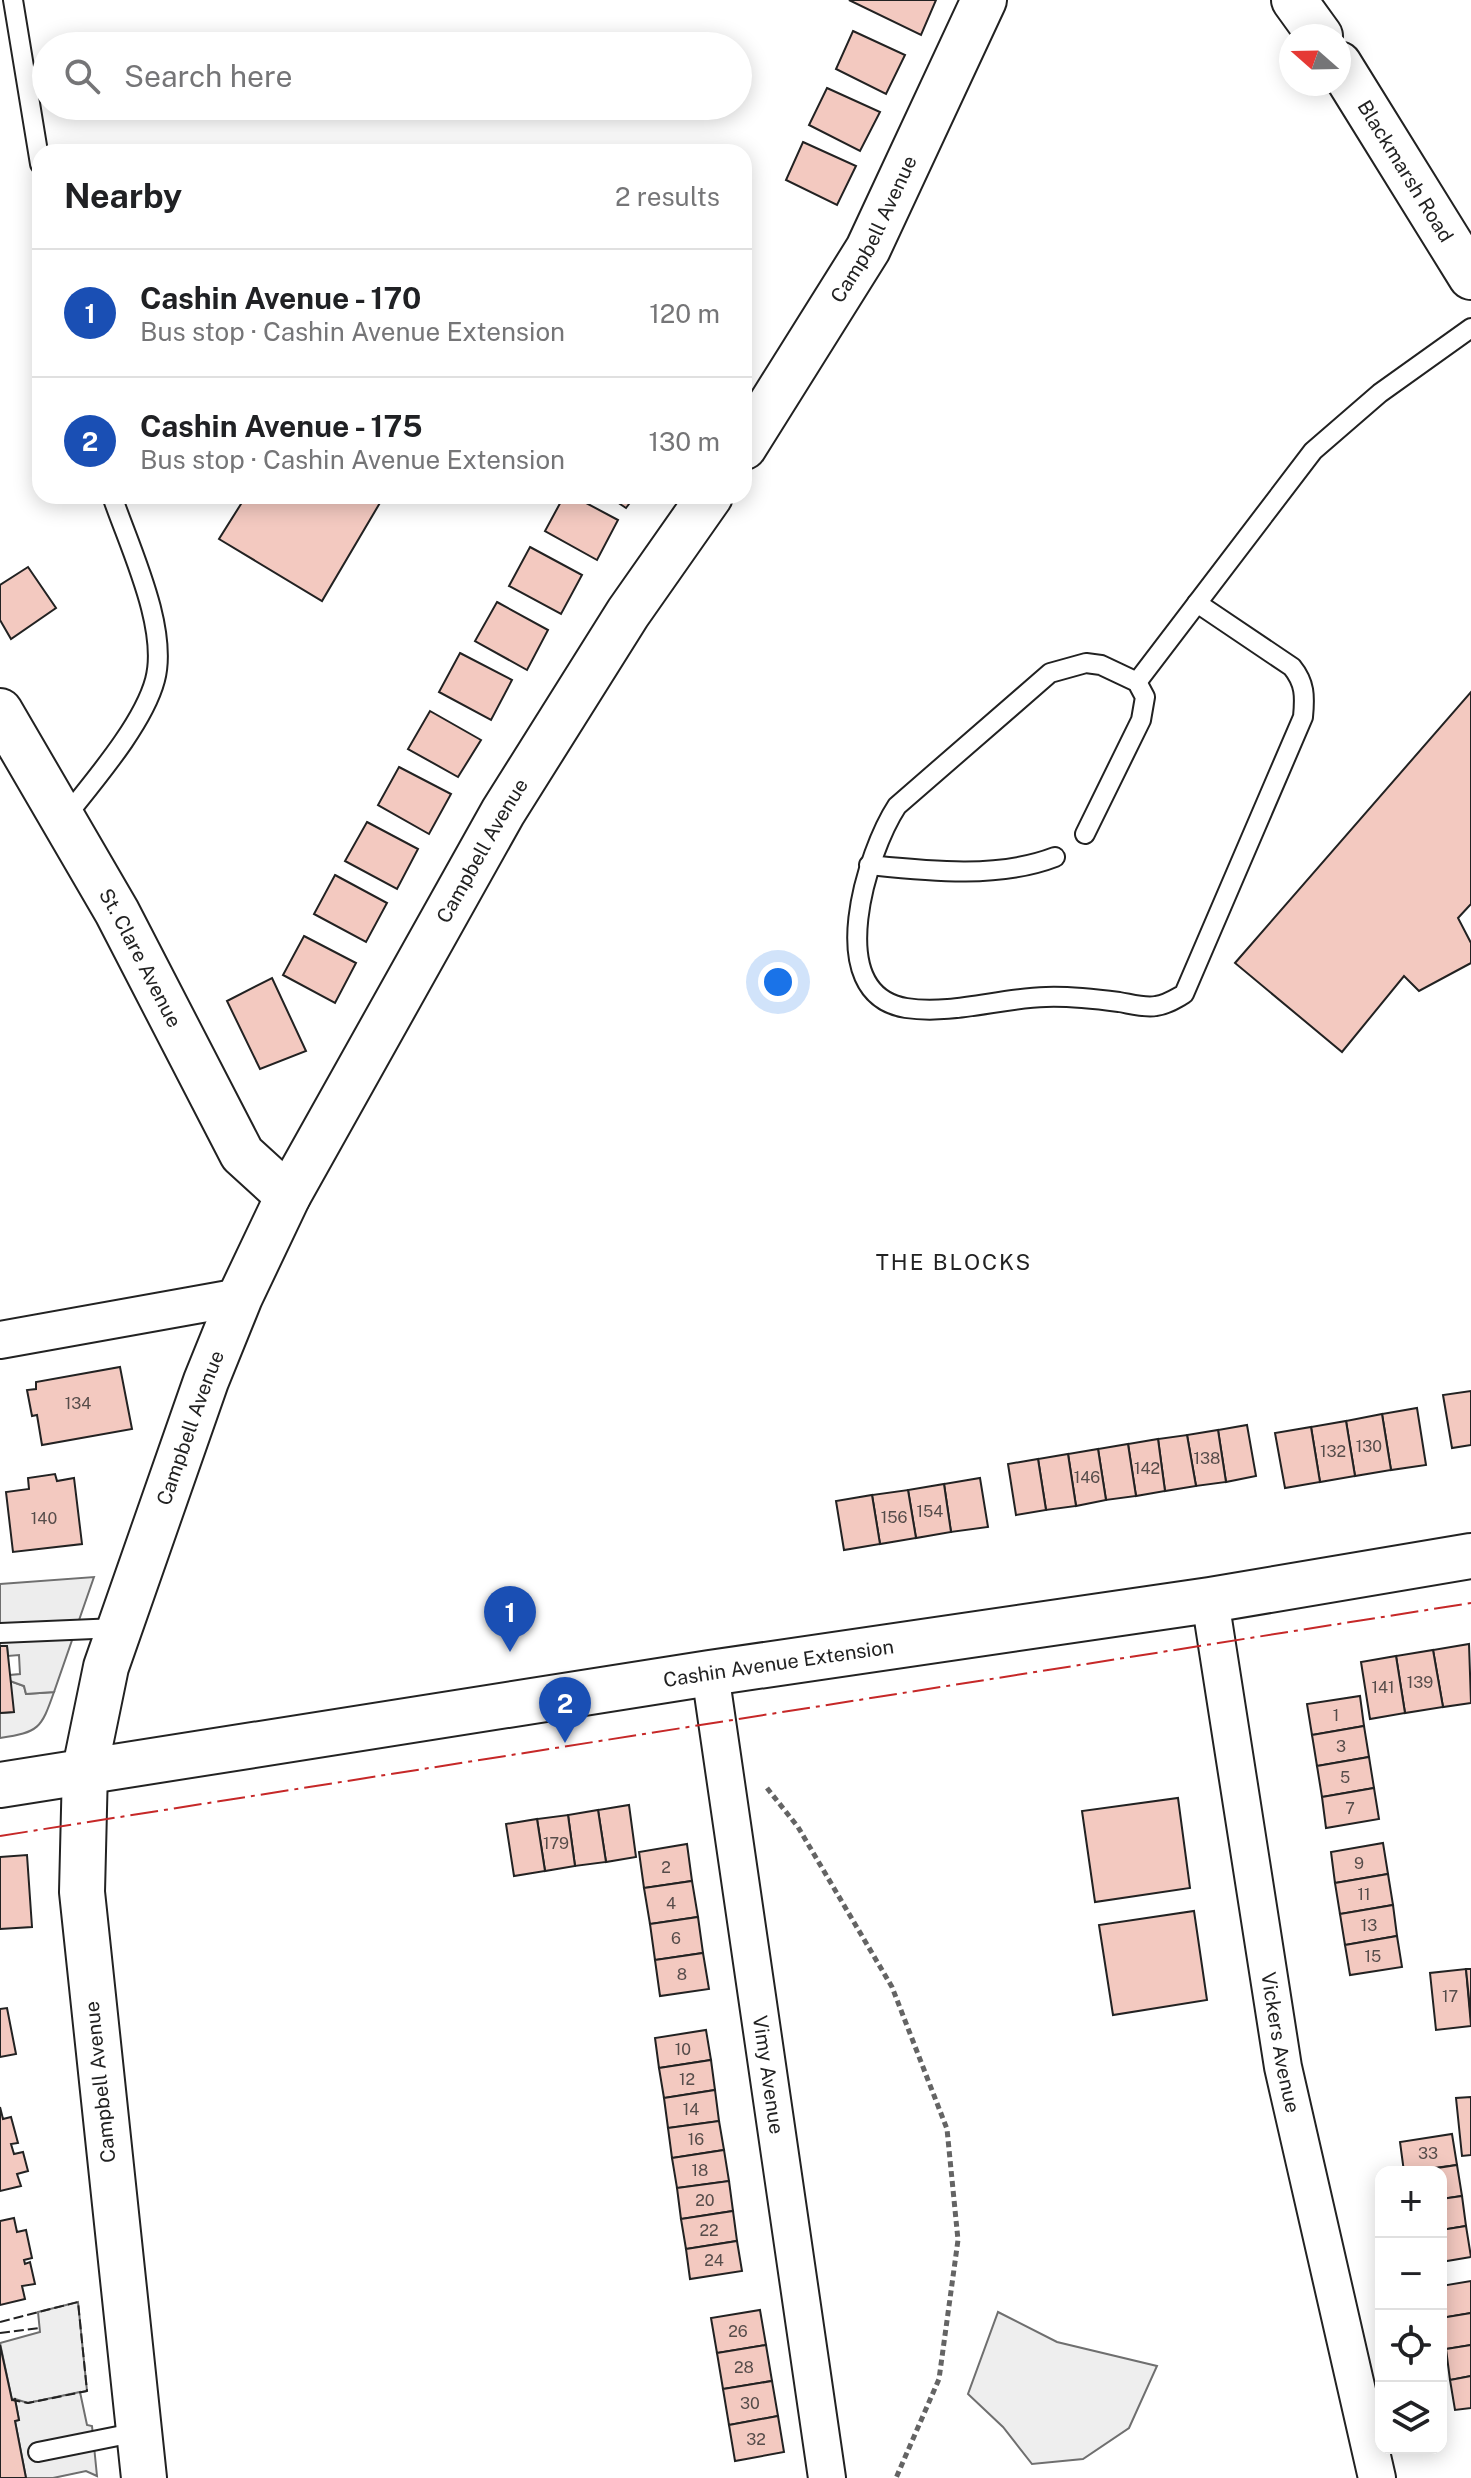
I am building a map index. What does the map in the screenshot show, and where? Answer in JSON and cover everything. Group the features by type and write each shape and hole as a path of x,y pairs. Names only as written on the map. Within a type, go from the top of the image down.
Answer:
{"street":[{"name":"Campbell Avenue","path":"752,434 868,249 984,0"},
{"path":"1294,0 1311,24"},
{"name":"Blackmarsh Road","path":"1351,83 1471,277"},
{"name":"Campbell Avenue","path":"144,2478 85,1943 82,1861 85,1769 96,1701 206,1381 240,1297 288,1196 503,812 628,613 704,504"},
{"name":"St. Clare Avenue","path":"0,711 117,912 242,1154 288,1196"},
{"path":"0,1340 240,1297"},
{"name":"Cashin Avenue Extension","path":"0,1785 85,1769 710,1673 1210,1600 1471,1556"},
{"name":"Vickers Avenue","path":"1210,1600 1283,2067 1377,2478"},
{"name":"Vimy Avenue","path":"710,1673 827,2478"}],"lane":[{"path":"13,0 32,115"},
{"path":"33,120 37,144"},
{"path":"1137,682 1313,451 1336,427 1471,328"},
{"path":"63,820 125,738 155,681 158,644 115,504"},
{"path":"1085,834 1141,720 1145,697 1137,682 1101,665 1086,663 1050,673 897,806 881,830 858,910 862,966 885,999 903,1007 930,1010 1043,997 1155,1007 1184,994 1303,717 1304,703 1303,681 1292,667 1197,603"},
{"path":"869,865 932,871 1015,868 1055,857"},
{"path":"0,1633 119,1628"},
{"path":"38,2452 138,2432"}],"path":[{"path":"762,1781 798,1827 892,1987 947,2129 958,2240 939,2379 896,2478"}],"shaded area":[{"path":"94,1577 54,1692 26,1694 24,1686 10,1681 10,1675 20,1674 19,1655 8,1656 7,1646 0,1646 0,1584"},
{"path":"10,1681 24,1686 26,1694 54,1692 46,1714 37,1727 0,1738 0,1713 13,1712"},
{"path":"78,2302 87,2391 28,2403 12,2400 0,2343 40,2332 38,2312"},
{"path":"998,2312 1057,2342 1157,2366 1129,2428 1083,2459 1032,2464 1003,2427 968,2394"},
{"path":"80,2392 87,2425 92,2426 97,2476 86,2471 53,2478 26,2478 15,2421 19,2420 15,2399 28,2403"}],"building":[{"path":"849,0 936,0 921,35"},
{"path":"853,31 905,55 886,94 836,69"},
{"path":"827,88 880,112 860,151 809,125"},
{"path":"803,142 856,166 837,205 786,180"},
{"path":"241,504 379,504 322,601 219,539"},
{"path":"560,504 588,504 618,520 597,560 545,531"},
{"path":"530,547 582,575 561,614 509,586"},
{"path":"28,567 56,608 11,639 0,620 0,585"},
{"path":"497,602 548,630 527,670 475,641"},
{"path":"460,653 512,680 491,720 439,692"},
{"path":"1471,692 1471,904 1458,918 1471,943 1471,963 1419,991 1404,976 1342,1052 1235,963"},
{"path":"430,711 481,740 458,777 408,749"},
{"path":"399,767 451,794 429,834 378,805"},
{"path":"367,822 418,849 397,889 345,861"},
{"path":"335,875 387,903 366,942 314,914"},
{"path":"304,936 356,963 335,1003 283,975"},
{"path":"272,978 306,1051 260,1069 227,1001"},
{"path":"120,1367 132,1429 42,1445 37,1415 32,1416 27,1390 36,1389 36,1382"},
{"path":"1471,1391 1471,1445 1452,1448 1443,1395"},
{"path":"1417,1408 1426,1465 1391,1470 1382,1414"},
{"path":"1382,1414 1391,1470 1355,1476 1346,1421"},
{"path":"1346,1421 1355,1476 1320,1482 1311,1427"},
{"path":"1247,1425 1256,1476 1226,1482 1218,1430"},
{"path":"1311,1427 1320,1482 1285,1488 1275,1433"},
{"path":"1218,1430 1226,1482 1196,1486 1187,1435"},
{"path":"1187,1435 1196,1486 1165,1491 1158,1439"},
{"path":"1158,1439 1165,1491 1136,1496 1128,1444"},
{"path":"1128,1444 1136,1496 1106,1500 1098,1449"},
{"path":"1098,1449 1106,1500 1076,1506 1068,1454"},
{"path":"1068,1454 1076,1506 1046,1510 1038,1459"},
{"path":"1038,1459 1046,1510 1016,1515 1008,1464"},
{"path":"55,1474 57,1481 74,1478 82,1544 13,1552 6,1492 29,1489 28,1478"},
{"path":"980,1478 988,1527 951,1532 944,1484"},
{"path":"944,1484 951,1532 916,1538 908,1490"},
{"path":"908,1490 916,1538 880,1544 872,1495"},
{"path":"872,1495 880,1544 844,1550 836,1501"},
{"path":"1469,1644 1471,1703 1443,1707 1433,1650"},
{"path":"0,1646 7,1646 14,1712 0,1713"},
{"path":"1433,1650 1443,1707 1405,1713 1396,1656"},
{"path":"1396,1656 1405,1713 1370,1719 1361,1662"},
{"path":"1360,1696 1364,1726 1312,1735 1307,1704"},
{"path":"1364,1726 1369,1757 1317,1766 1312,1735"},
{"path":"1369,1757 1374,1788 1322,1797 1317,1766"},
{"path":"1374,1788 1379,1819 1326,1828 1322,1797"},
{"path":"1178,1798 1190,1888 1095,1902 1082,1811"},
{"path":"629,1805 636,1857 606,1862 598,1810"},
{"path":"598,1810 606,1862 575,1866 568,1815"},
{"path":"568,1815 575,1866 545,1871 537,1819"},
{"path":"537,1819 545,1871 514,1876 506,1824"},
{"path":"1383,1843 1388,1874 1335,1883 1331,1852"},
{"path":"687,1844 692,1881 644,1888 639,1852"},
{"path":"27,1855 32,1927 0,1929 0,1857"},
{"path":"1388,1874 1393,1905 1340,1914 1335,1883"},
{"path":"692,1881 698,1917 650,1924 644,1888"},
{"path":"1393,1905 1397,1936 1345,1945 1340,1914"},
{"path":"1194,1911 1207,2000 1113,2015 1099,1925"},
{"path":"698,1917 703,1953 655,1960 650,1924"},
{"path":"1397,1936 1402,1967 1350,1975 1345,1945"},
{"path":"703,1953 709,1989 660,1996 655,1960"},
{"path":"1466,1969 1471,2026 1436,2030 1430,1973"},
{"path":"1466,1969 1471,1969 1471,2018"},
{"path":"7,2008 16,2054 0,2057 0,2009"},
{"path":"706,2030 711,2060 659,2068 655,2038"},
{"path":"711,2060 715,2090 664,2098 659,2068"},
{"path":"715,2090 719,2121 668,2128 664,2098"},
{"path":"1471,2097 1471,2155 1462,2156 1456,2098"},
{"path":"0,2107 3,2119 11,2117 18,2143 11,2144 14,2154 23,2152 28,2171 17,2174 21,2186 0,2191"},
{"path":"719,2121 724,2150 672,2158 668,2128"},
{"path":"1452,2134 1457,2165 1403,2166 1400,2142"},
{"path":"724,2150 729,2181 677,2188 672,2158"},
{"path":"1457,2165 1462,2196 1447,2198 1447,2167"},
{"path":"729,2181 733,2211 681,2219 677,2188"},
{"path":"1462,2196 1466,2226 1447,2229 1447,2198"},
{"path":"733,2211 737,2241 686,2249 681,2219"},
{"path":"14,2218 17,2232 26,2230 32,2258 24,2260 25,2264 30,2262 35,2284 22,2286 25,2299 0,2305 0,2221"},
{"path":"1466,2226 1471,2257 1447,2261 1447,2229"},
{"path":"737,2241 742,2271 690,2279 686,2249"},
{"path":"1471,2281 1471,2313 1447,2317 1447,2285"},
{"path":"760,2310 766,2345 717,2353 711,2318"},
{"path":"1471,2313 1471,2345 1447,2349 1447,2317"},
{"path":"0,2345 12,2400 15,2399 19,2420 15,2421 26,2478 0,2478"},
{"path":"766,2345 772,2381 723,2389 717,2353"},
{"path":"1471,2345 1471,2376 1450,2380 1447,2349"},
{"path":"1471,2376 1471,2408 1455,2410 1450,2380"},
{"path":"772,2381 778,2416 729,2425 723,2389"},
{"path":"778,2416 784,2452 735,2461 729,2425"}],"fence":[{"path":"0,2322 78,2302 87,2391 28,2403 12,2400"},
{"path":"0,2333 40,2328"}],"power":[{"path":"0,1836 1471,1603"}],"place":[{"name":"Cashin Avenue - 170","path":"510,1652"},
{"name":"Cashin Avenue - 175","path":"565,1743"}],"district":[{"name":"THE BLOCKS","path":"954,1262"}]}
